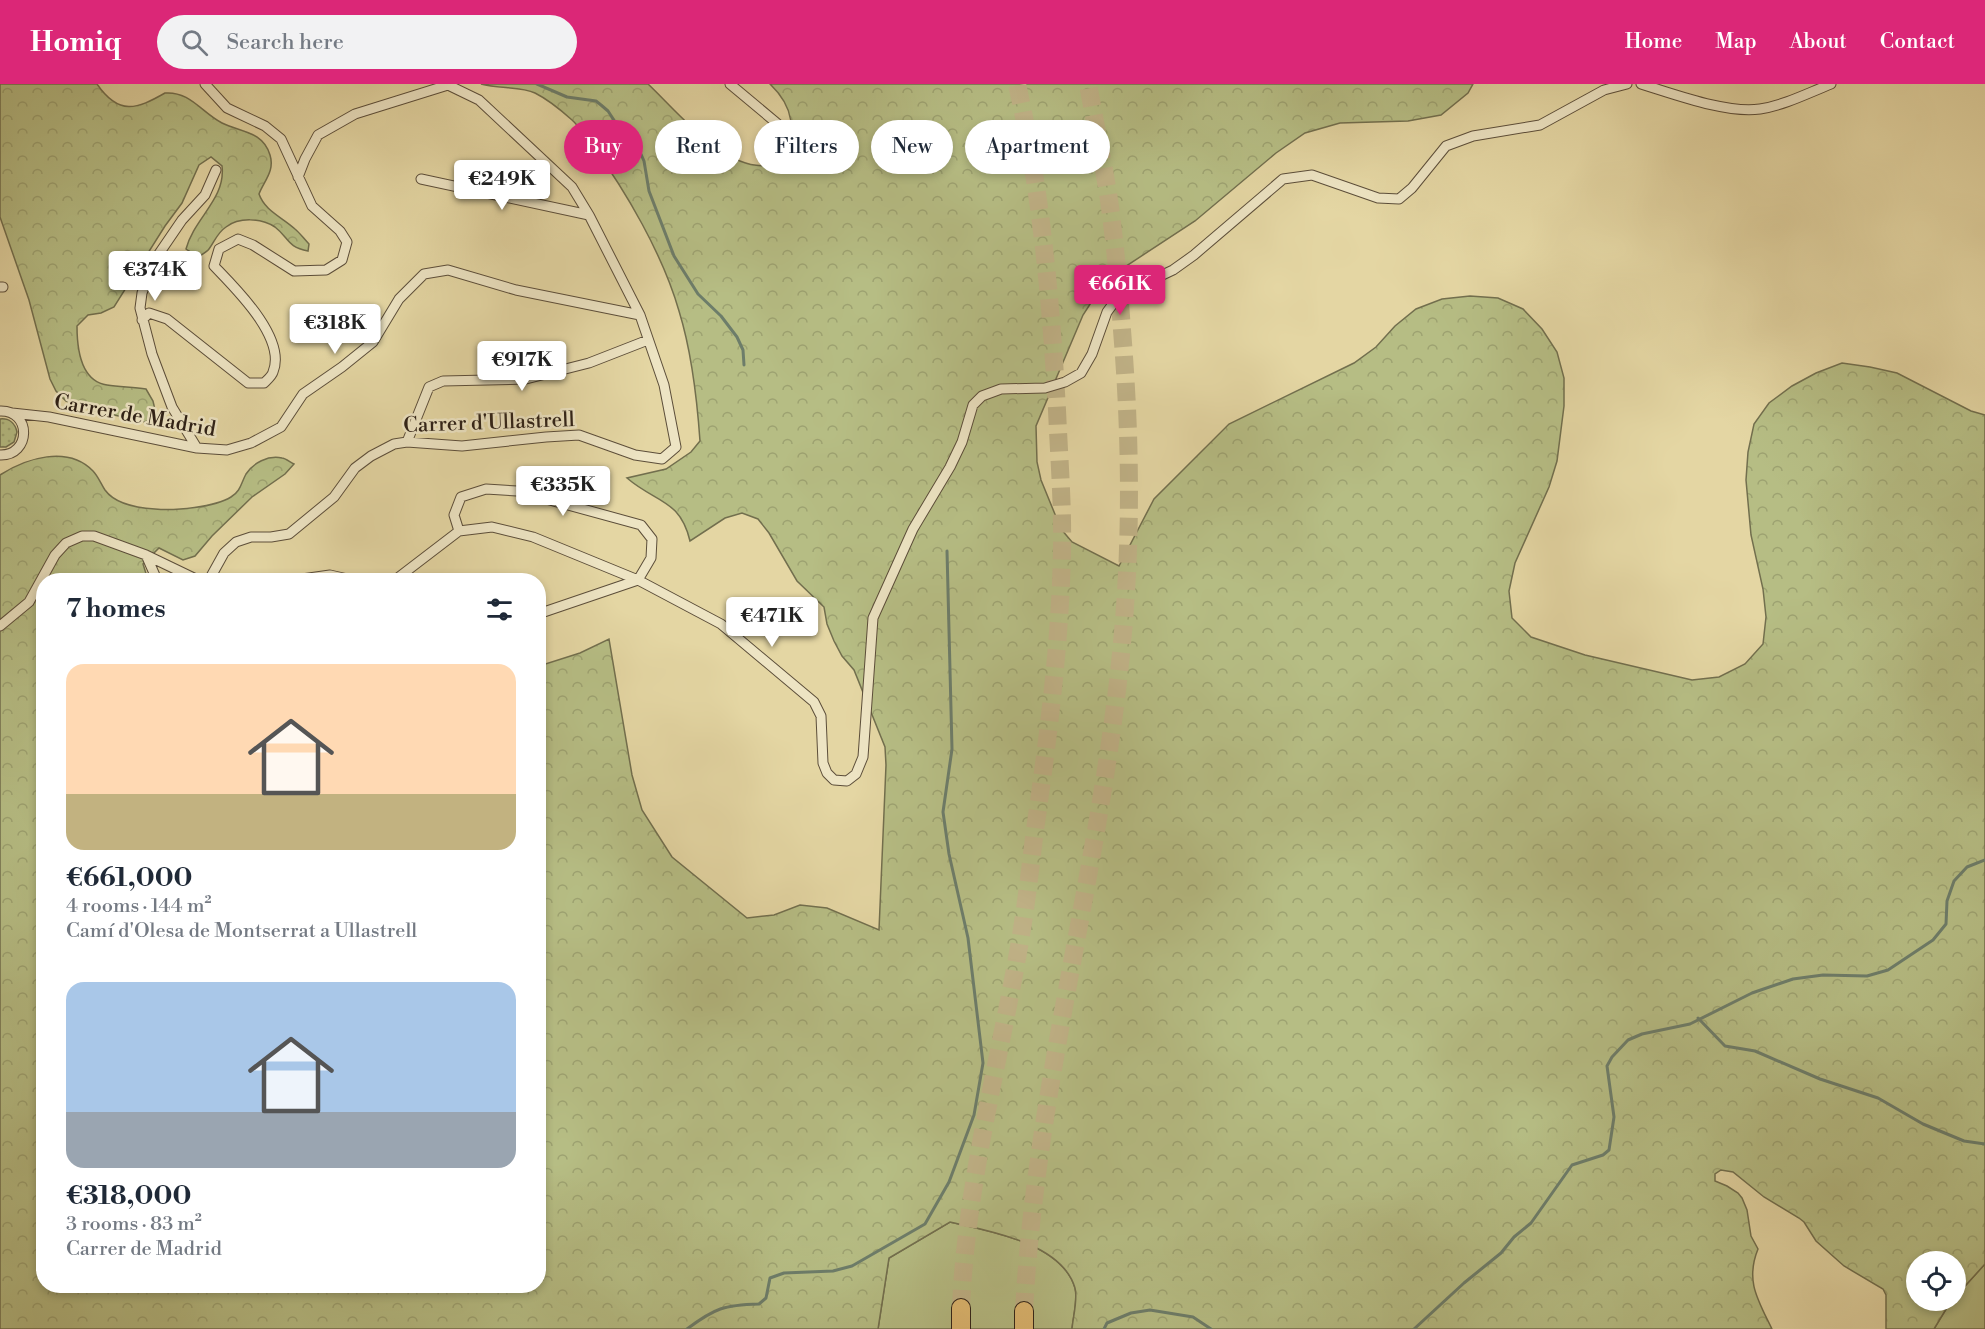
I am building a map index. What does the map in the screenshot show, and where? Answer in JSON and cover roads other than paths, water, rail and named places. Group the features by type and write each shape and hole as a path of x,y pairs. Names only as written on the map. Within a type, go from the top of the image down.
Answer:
{"highway":[{"path":"961,1308 961,1329"}],"street":[{"path":"142,320 149,313 167,319 248,383 264,382 273,373 275,357 268,332 240,294 214,266 219,249 238,239 253,245 294,271 326,270 342,260 347,242 340,231 312,206 281,139 265,126 227,108 205,84"},
{"path":"730,84 773,120"},
{"path":"404,573 459,531 492,527 533,537 638,580 721,624 814,702 821,716 823,763 827,773 834,780 847,781 856,774 863,757 873,618 913,529 950,467 962,442 974,405 982,396 1001,389 1045,388 1065,382 1081,373 1092,354 1107,312 1126,286 1154,279 1173,270 1194,255 1283,179 1312,175 1378,198 1399,199 1412,188 1446,146 1473,136 1540,125 1604,90 1627,84"},
{"path":"1641,84 1733,108 1757,109 1791,100 1831,84"},
{"path":"298,177 318,135 355,114 448,85 479,100 572,187 589,215 640,315 648,340 589,363 526,379 443,381 429,387 407,441"},
{"path":"197,448 172,407 152,354 140,308 142,293 154,261 182,220 205,195 216,170"},
{"path":"421,179 589,215"},
{"name":"Carrer de Madrid","path":"0,411 49,417 197,448 227,450 252,443 281,427 303,394 373,342 399,299 424,274 448,270 516,290 640,315"},
{"name":"Carrer d'Ullastrell","path":"213,573 224,553 236,542 251,537 289,534 334,497 355,468 371,456 394,444 407,441 462,446 579,435 635,454 662,459 676,447 664,385 648,340"},
{"path":"0,455 11,454 17,450 24,437 22,423 12,413"},
{"path":"459,531 454,515 461,497 486,489 517,491 641,525 652,539 651,558 638,580 546,611"},
{"path":"46,573 66,543 82,536 94,536 146,555 183,573"},
{"path":"146,555 155,573"},
{"path":"0,626 29,602 36,590"}],"waterway":[{"path":"537,84 567,97 596,101 608,111 625,137 640,152 644,161 649,191 674,256 698,294 721,316 737,337 743,350 744,365"},
{"path":"687,1329 720,1309 737,1305 759,1304 766,1298 770,1278 784,1273 833,1271 852,1266 925,1224 949,1182 974,1115 983,1063 968,938 949,854 943,812 952,749 947,551"},
{"path":"1414,1329 1501,1253 1514,1237 1531,1223 1572,1165 1603,1155 1609,1150 1614,1117 1607,1066 1628,1040 1642,1034 1690,1024 1752,993 1793,979 1823,975 1867,976 1888,970 1933,940 1946,924 1947,901 1954,881 1967,867 1985,860"},
{"path":"1698,1018 1725,1046 1755,1051 1820,1079 1878,1098 1923,1124 1964,1141 1985,1144"},
{"path":"1104,1329 1107,1323 1131,1313 1150,1310 1193,1317 1211,1329"}],"tunnel":[{"path":"961,1308 964,1262 976,1171 1026,903 1053,692 1061,587 1061,499 1055,369 1048,287 1033,164 1017,84"},
{"path":"1024,1311 1030,1233 1040,1155 1106,768 1126,599 1129,466 1121,314 1109,200 1088,84"}]}
